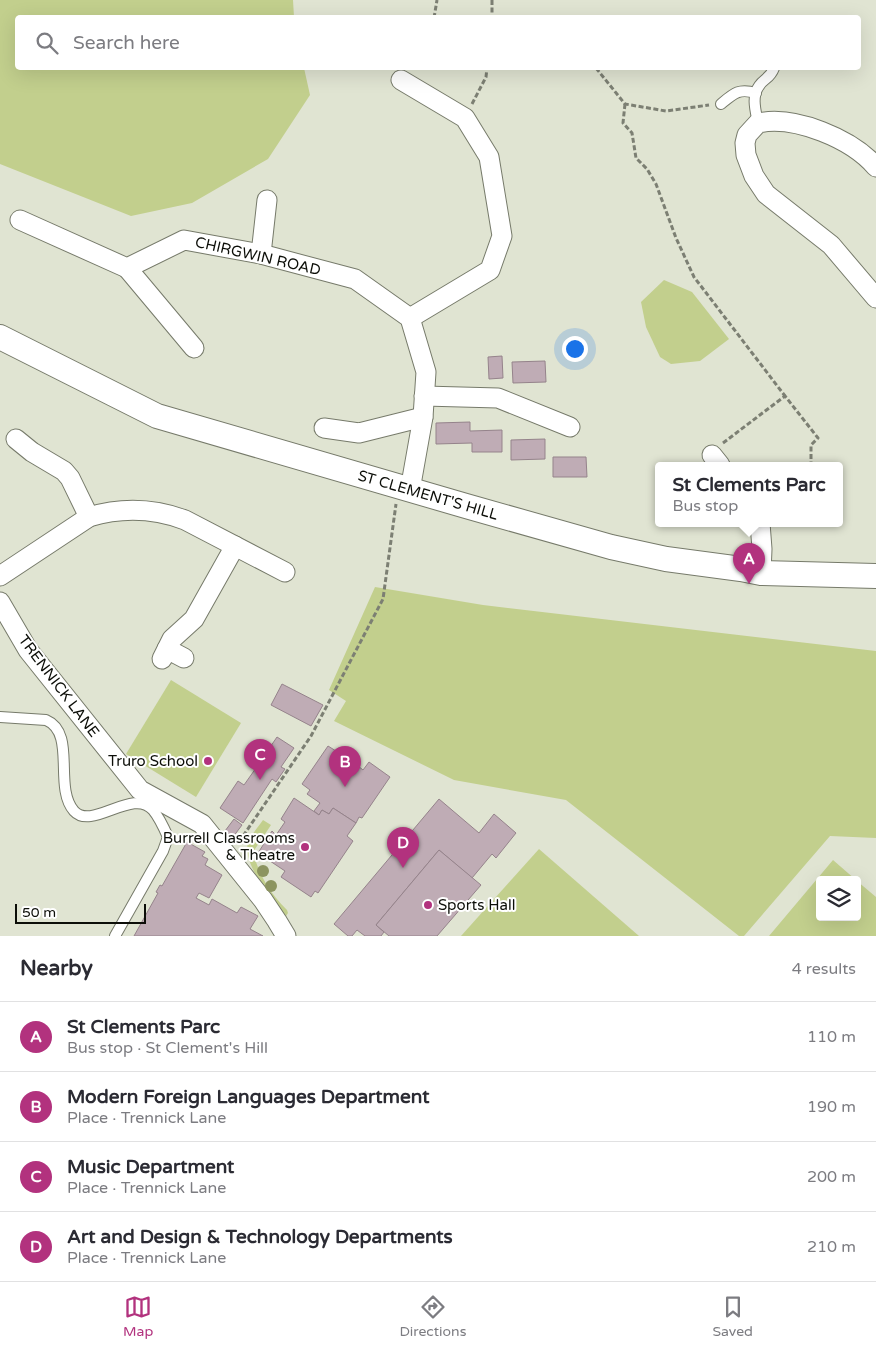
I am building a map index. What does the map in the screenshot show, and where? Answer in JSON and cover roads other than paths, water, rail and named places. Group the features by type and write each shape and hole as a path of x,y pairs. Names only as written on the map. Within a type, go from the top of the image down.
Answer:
{"street":[{"path":"401,80 465,118 489,157 502,236 490,270 410,318 426,372 423,417 404,488"},
{"path":"876,167 856,149 827,134 776,121 758,123 747,135 745,143 746,155 754,176 766,194 831,244 876,298"},
{"path":"261,254 268,200"},
{"path":"20,220 127,268 194,348"},
{"name":"CHIRGWIN ROAD","path":"127,268 184,240 261,254 355,279 410,318"},
{"name":"ST CLEMENT'S HILL","path":"0,337 157,416 612,548 760,573 876,576"},
{"path":"424,396 498,398 570,427"},
{"path":"324,428 359,433 423,417"},
{"path":"16,439 32,452 64,471 70,478 89,518"},
{"path":"0,576 89,518 120,510 152,510 185,520 285,572"},
{"path":"760,527 762,549 760,573"},
{"path":"184,658 165,654 172,638 194,619 235,546"},
{"name":"TRENNICK LANE","path":"0,602 28,650 140,790 202,824 263,900 286,936"}],"lane":[{"path":"758,123 754,100 758,87 771,75 773,70"},
{"path":"721,104 735,93 745,90 756,93"},
{"path":"0,717 46,720 58,728 63,747 63,769 67,795 70,805 76,813 85,816 130,804 142,804 153,810 163,826 168,837 163,851 115,936"}],"place":[{"name":"St Clements Parc","path":"749,584"},
{"name":"Truro School","path":"208,761"},
{"name":"Music Department","path":"260,780"},
{"name":"Modern Foreign Languages Department","path":"345,787"},
{"name":"Burrell Classrooms & Theatre","path":"305,847"},
{"name":"Art and Design & Technology Departments","path":"403,868"},
{"name":"Sports Hall","path":"428,905"}]}
